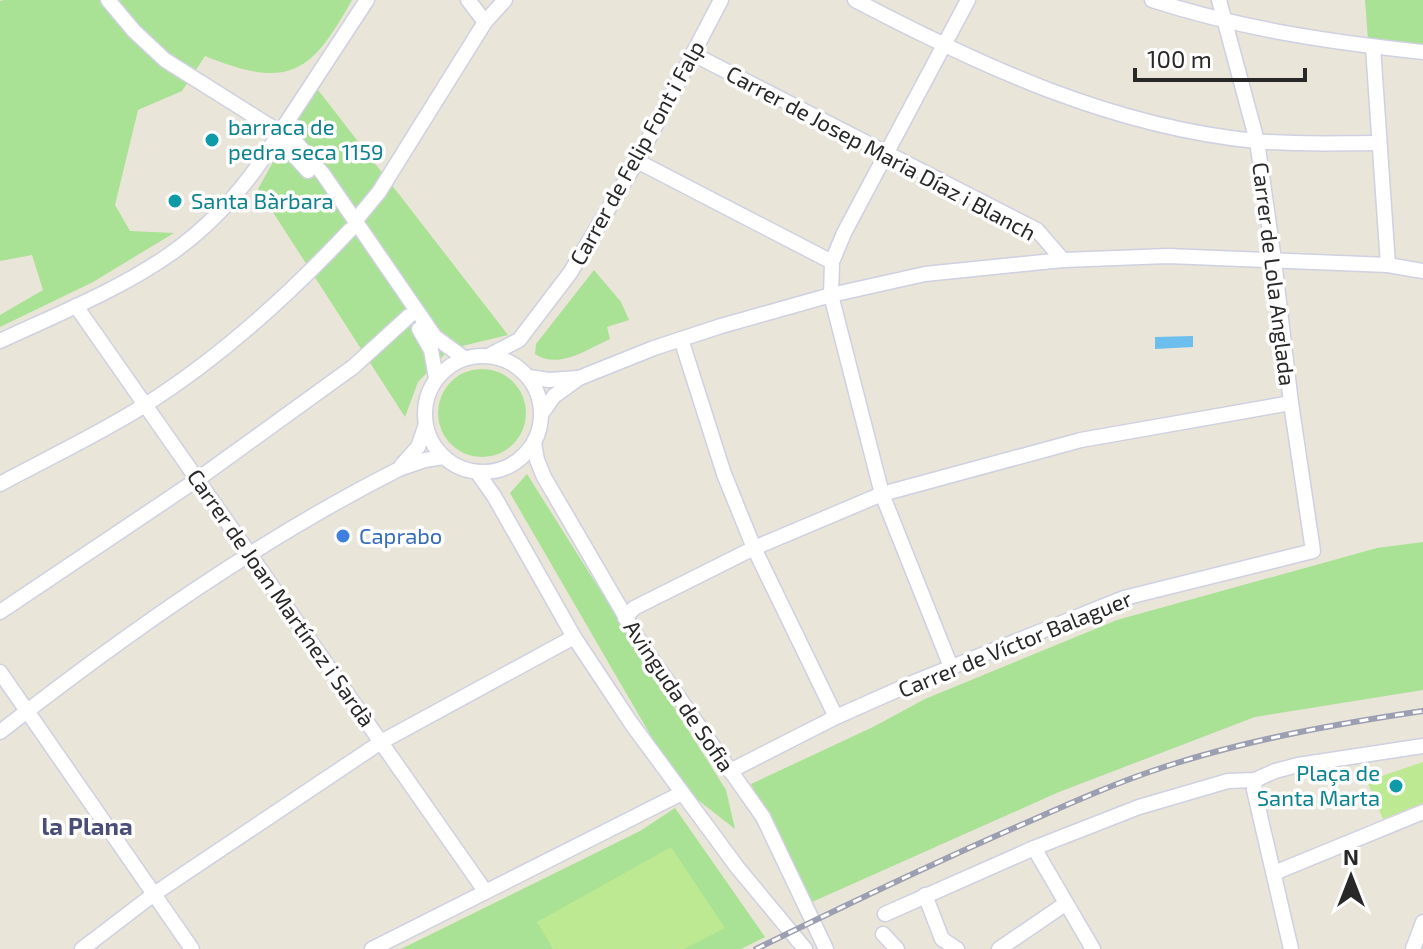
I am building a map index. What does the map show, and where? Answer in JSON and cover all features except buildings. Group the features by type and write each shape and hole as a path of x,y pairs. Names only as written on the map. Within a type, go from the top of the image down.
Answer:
{"street":[{"path":"108,0 134,31 165,60 281,134 435,337 464,358"},
{"path":"0,341 142,274 195,237 237,194 281,134 367,0"},
{"path":"468,0 485,22"},
{"path":"0,484 146,405 240,335 299,282 353,226 379,192 485,22 505,0"},
{"name":"Carrer de Felip Font i Falp","path":"490,355 519,340 570,273 637,161 721,0"},
{"path":"855,0 943,46 1037,87 1105,110 1171,128 1257,141 1378,143"},
{"path":"951,667 882,494 831,295 832,262 968,0"},
{"path":"1152,0 1226,23 1297,37 1423,52"},
{"name":"Carrer de Lola Anglada","path":"1219,0 1257,141 1313,551"},
{"path":"1373,47 1388,265"},
{"name":"Carrer de Josep Maria Díaz i Blanch","path":"693,54 1037,230 1063,260"},
{"path":"637,161 832,262"},
{"path":"353,226 429,344 436,378"},
{"path":"542,413 554,396 579,378 681,339 831,295 925,274 1063,260 1168,256 1388,265 1423,271"},
{"name":"Carrer de Joan Martínez i Sardà","path":"76,306 485,891"},
{"path":"0,612 198,479 353,367 409,316"},
{"path":"681,339 724,474 754,548 836,717"},
{"path":"519,340 523,372 538,394 542,413 534,443 510,466 494,472 477,472 459,467 443,457 425,427 424,410 436,378 448,367 464,358 490,355 505,359 523,372 549,380 579,378"},
{"path":"625,618 634,608 754,548 882,494 1081,440 1291,403"},
{"path":"399,469 418,447 425,427"},
{"name":"Avinguda de Sofia","path":"534,443 544,477 625,618 763,817 826,949"},
{"path":"0,732 118,643 250,554 399,469 443,457"},
{"path":"477,472 494,496 574,637 682,793 737,867 805,949"},
{"name":"Carrer de Víctor Balaguer","path":"730,771 836,717 1124,598 1313,551"},
{"path":"82,949 154,894 381,742 574,637"},
{"path":"0,672 192,949"},
{"path":"885,914 1034,848 1139,807 1228,781 1255,780 1298,765 1423,746"},
{"path":"1255,780 1254,790 1291,949"},
{"path":"372,949 682,793"},
{"path":"1274,873 1423,812"},
{"path":"1034,848 1093,949"},
{"path":"925,895 942,939 957,949"},
{"path":"999,949 1065,904"},
{"path":"1413,949 1423,922"},
{"path":"883,934 897,949"}],"green space":[{"path":"352,0 324,45 295,68 278,73 258,72 205,56 182,91 138,110 115,205 130,231 174,233 93,282 0,327 0,315 43,290 32,255 0,261 0,1"},
{"path":"1365,0 1423,0 1423,46 1368,40"},
{"path":"315,86 508,335 450,349 418,382 405,417 258,189"},
{"path":"594,270 621,302 629,320 607,327 610,339 573,356 553,360 535,354 536,344"},
{"path":"482,369 499,373 513,382 522,396 526,413 522,430 513,444 499,453 482,457 465,453 451,444 442,430 438,413 442,396 451,382 465,373"},
{"path":"527,474 726,790 735,829 680,786 510,493"},
{"path":"1423,542 1423,690 1255,717 1059,792 812,902 751,784 925,699 1117,620 1377,548"},
{"path":"1423,762 1423,803 1383,819 1367,781"},
{"path":"675,808 765,937 741,949 401,949 640,831"},
{"path":"671,847 725,928 684,949 553,949 537,922"}],"water":[{"path":"1193,336 1193,347 1155,349 1155,337"}],"railway":[{"path":"756,949 954,855 1148,772 1262,740 1423,711"}],"place":[{"name":"barraca de pedra seca 1159","path":"212,140"},
{"name":"Santa Bàrbara","path":"175,201"},
{"name":"Caprabo","path":"343,536"},
{"name":"Plaça de Santa Marta","path":"1396,786"}],"district":[{"name":"la Plana","path":"87,827"}]}
